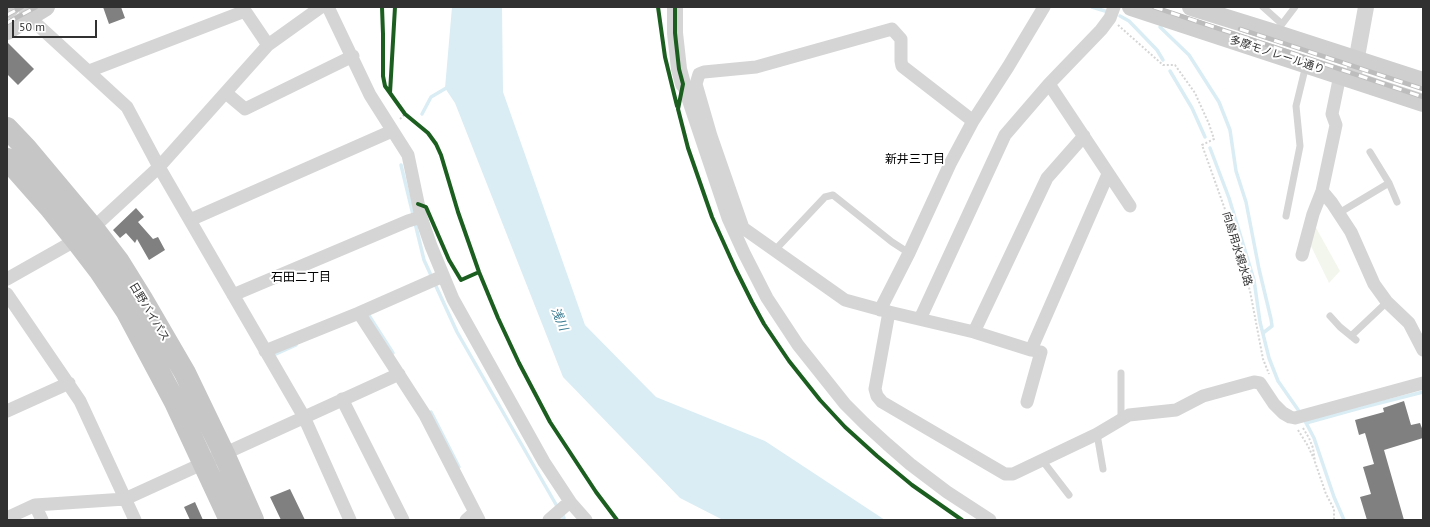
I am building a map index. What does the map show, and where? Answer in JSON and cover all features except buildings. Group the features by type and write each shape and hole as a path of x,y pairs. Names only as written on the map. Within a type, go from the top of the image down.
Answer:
{"highway":[{"name":"日野バイパス","path":"7,128 26,148 84,234 99,270 127,312 172,396 230,520"},
{"name":"日野バイパス","path":"7,159 47,203 119,262 161,329 185,373 224,454 253,520"}],"main road":[{"path":"7,10 11,7"},
{"path":"7,31 26,12 46,7"},
{"name":"多摩モノレール通り","path":"1131,7 1423,103"},
{"name":"多摩モノレール通り","path":"1191,7 1279,28 1357,60 1423,81"}],"street":[{"path":"7,279 84,234 159,167 268,45 321,7"},
{"path":"328,7 353,56 370,95 408,155 416,218 436,279 467,326 544,462 560,510 586,520"},
{"path":"675,7 674,13 677,52 683,84 728,218 767,298 798,346 840,398 864,423 910,464 947,492 990,520"},
{"path":"1044,7 1008,67 973,120 950,164 909,253 885,311 875,389 877,396 882,402 1005,474 1013,474 1097,434 1129,415 1176,410 1203,396 1254,382 1260,383 1274,404 1283,413 1290,417 1300,417 1423,383"},
{"path":"1302,255 1313,214 1322,192 1336,125 1332,114 1347,77 1357,60 1366,7"},
{"path":"89,71 245,11 268,45"},
{"path":"26,12 127,107 159,167 304,417 350,520"},
{"path":"920,319 1005,135 1049,84 1101,30 1112,12"},
{"path":"743,228 711,136 696,84 699,74 704,72 756,67 892,29 901,39 902,66 973,120"},
{"path":"226,93 245,109 353,56"},
{"path":"1049,84 1130,206"},
{"path":"190,220 392,131"},
{"path":"974,332 1047,178 1084,136"},
{"path":"1031,350 1108,174"},
{"path":"1322,192 1339,213 1356,243 1374,284 1387,302 1409,323 1423,350"},
{"path":"233,295 416,218"},
{"path":"728,218 845,300 974,332 1041,352 1027,402"},
{"path":"265,351 359,313 436,279"},
{"path":"7,294 80,401 135,520"},
{"path":"359,313 425,415 473,517"},
{"path":"7,518 35,505 125,499 399,374"},
{"path":"7,411 69,383"},
{"path":"342,399 403,520"},
{"path":"35,505 42,520"}],"lane":[{"path":"1263,7 1279,28 1295,7"},
{"path":"1286,216 1300,146 1296,106 1306,64"},
{"path":"1370,152 1389,183 1397,202"},
{"path":"1339,213 1389,183"},
{"path":"775,250 824,197 833,195 892,242 909,253"},
{"path":"1330,316 1340,327 1354,338 1387,302"},
{"path":"1121,373 1122,419"},
{"path":"1097,434 1103,469"},
{"path":"1042,460 1069,495"}],"path":[{"path":"402,110 411,119"},
{"path":"1300,417 1314,448 1315,462"},
{"path":"1300,417 1296,426 1308,446 1315,462 1326,494 1334,509 1334,520"}],"shaded area":[{"path":"1315,226 1340,271 1329,283 1310,244"}],"water":[{"name":"浅川","path":"452,7 502,7 503,92 585,325 656,397 765,441 885,520 723,520 680,498 563,377 455,103 445,88"}],"waterway":[{"path":"1092,7 1105,11"},
{"path":"1120,16 1129,21 1157,50 1163,60"},
{"path":"1160,27 1189,55 1219,102 1230,130 1236,171 1246,202 1259,269 1271,319 1272,326 1263,333"},
{"path":"1170,71 1192,108 1205,137"},
{"path":"422,114 431,97 448,87"},
{"path":"1210,148 1229,198 1254,280 1260,322 1269,358 1278,381 1301,414"},
{"path":"401,165 424,260 457,332 558,508"},
{"path":"368,314 393,353"},
{"path":"276,354 296,345"},
{"path":"1306,423 1423,392"},
{"path":"431,412 459,467"},
{"path":"1304,419 1314,438 1334,497 1344,520"},
{"path":"562,513 564,518 562,520"}],"railway":[{"path":"7,15 22,7"},
{"path":"7,23 36,7"},
{"path":"1154,7 1423,97"},
{"path":"1240,29 1423,89"}],"cycle path":[{"path":"382,7 383,76 385,86 405,114 428,133 436,144 441,155 458,212 479,272 519,363 550,422 596,492 617,520"},
{"path":"390,93 395,7"},
{"path":"658,7 665,57 677,106"},
{"path":"675,7 675,33 679,69 683,84 678,109 688,148 712,217 736,270 764,324 789,361 820,400 845,427 912,485 962,520"},
{"path":"418,204 426,207 449,260 461,280 479,272"}],"district":[{"name":"新井三丁目","path":"915,160"},
{"name":"石田二丁目","path":"301,278"}]}
